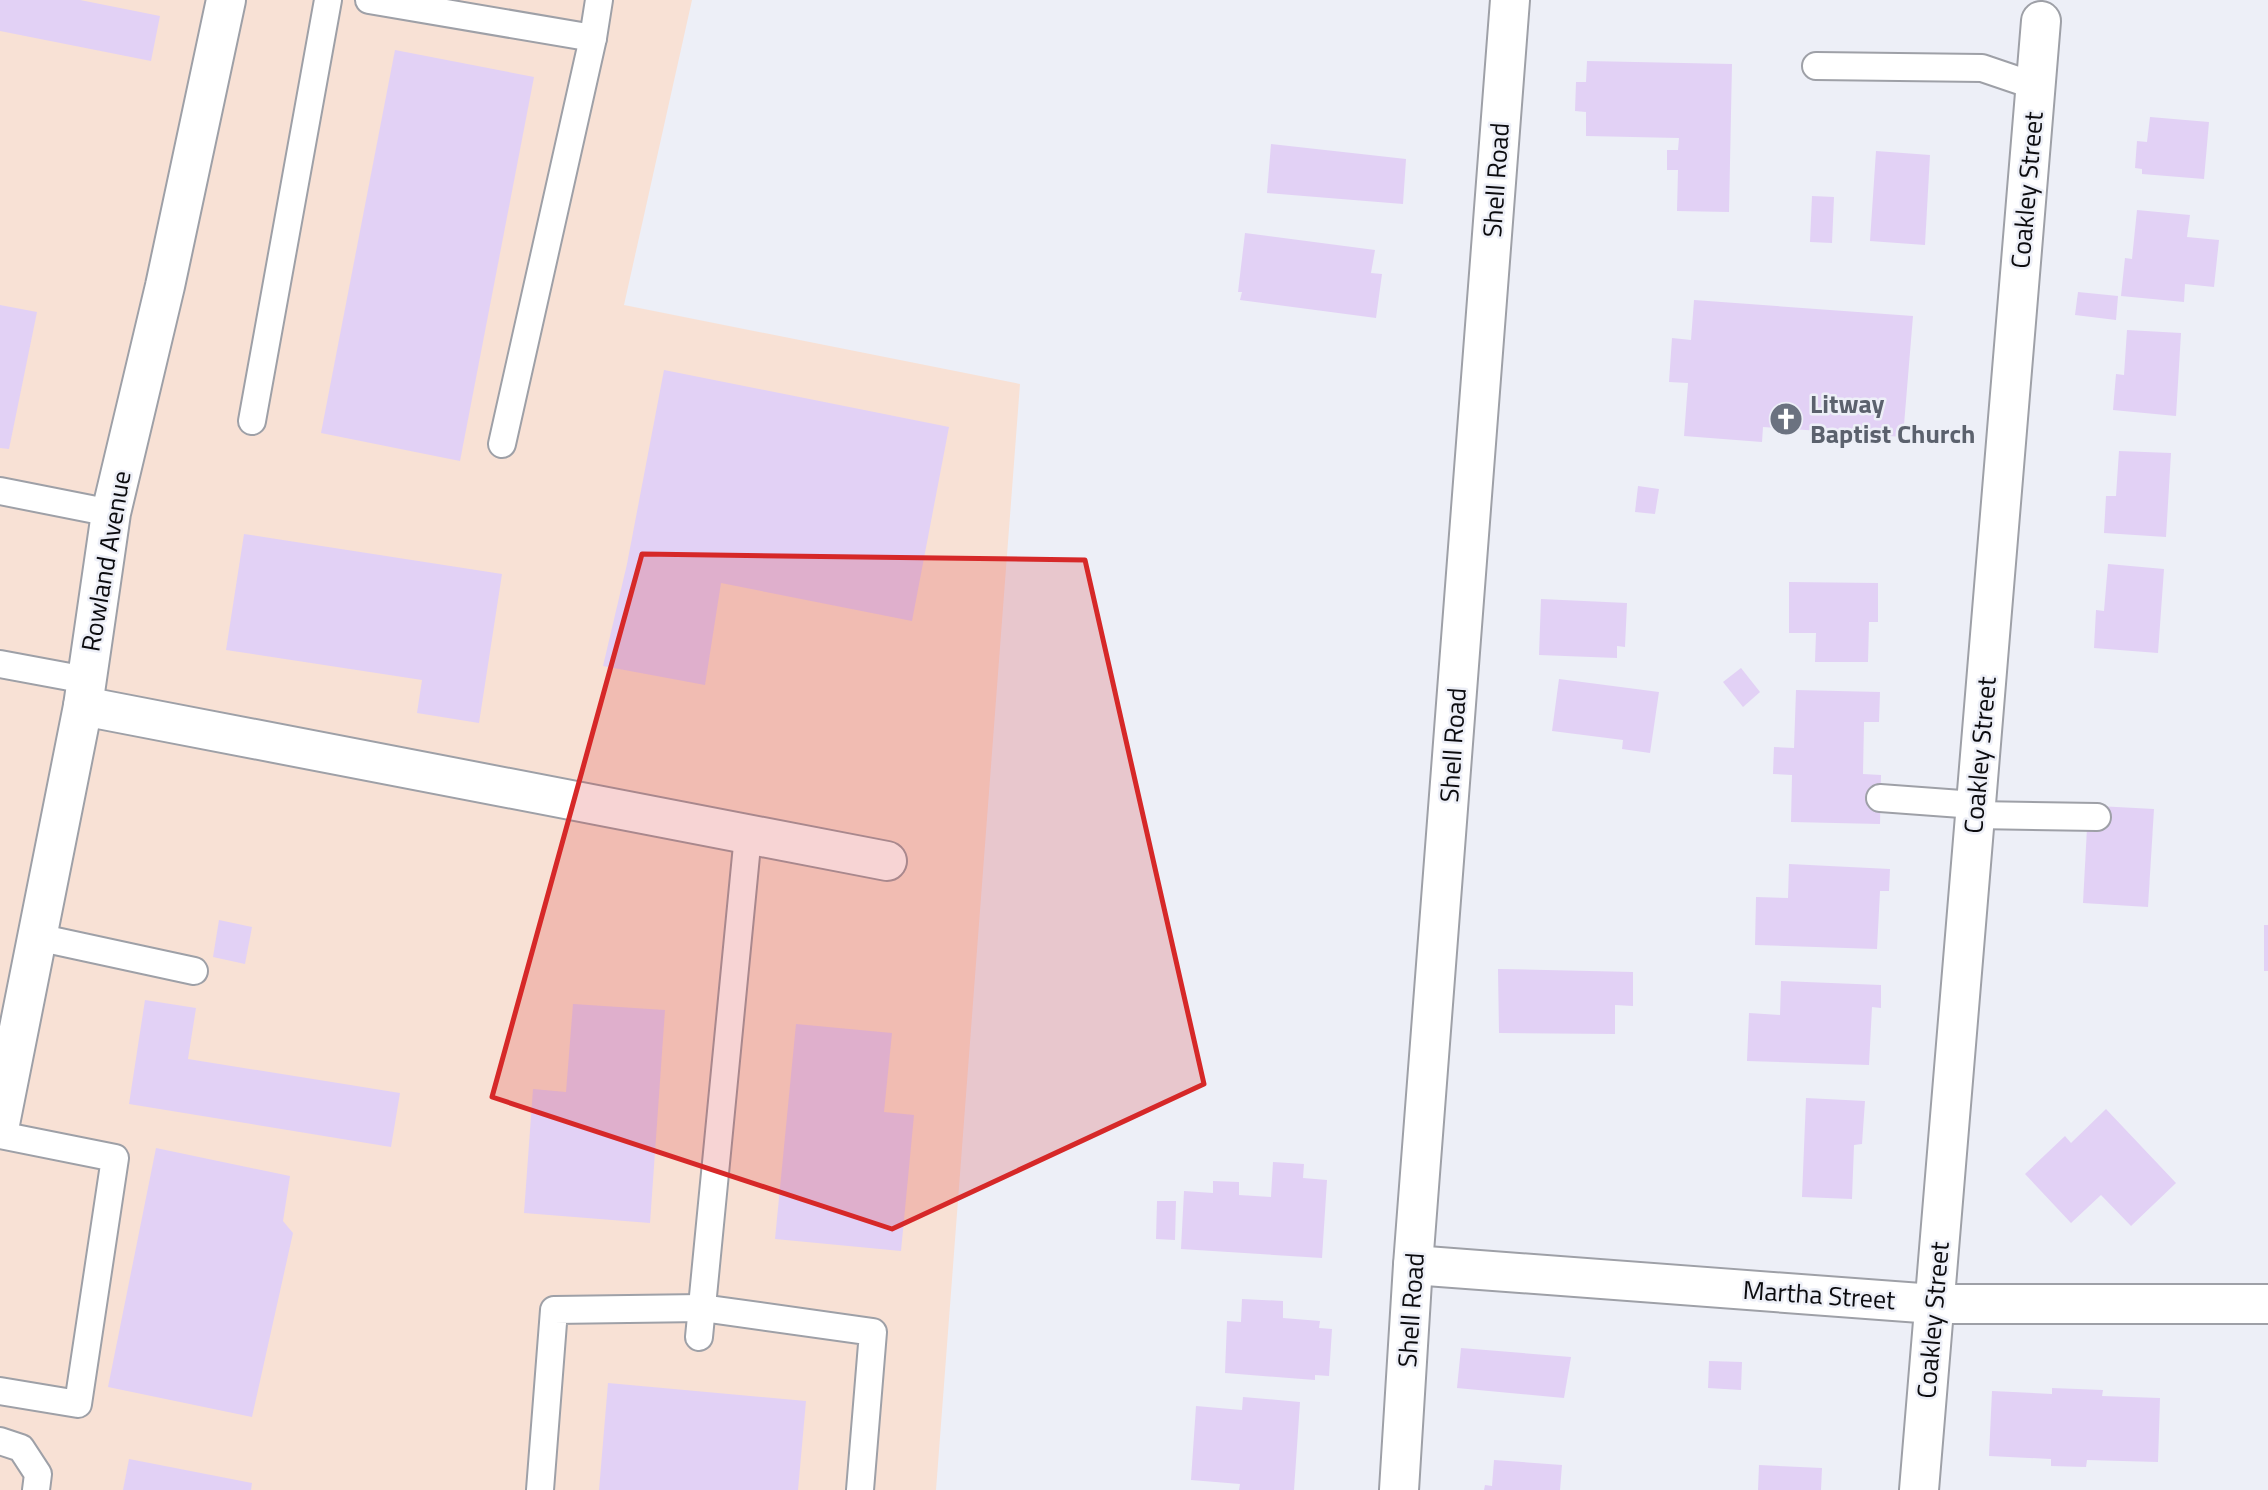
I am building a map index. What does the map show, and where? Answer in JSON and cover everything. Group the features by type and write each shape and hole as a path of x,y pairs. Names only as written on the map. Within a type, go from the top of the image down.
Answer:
{"street":[{"name":"Shell Road","path":"1399,1490 1413,1265 1510,0"},
{"name":"Rowland Avenue","path":"0,1124 8,1044 37,937 84,693 111,513 165,286 219,1"},
{"name":"Coakley Street","path":"1919,1490 2041,21"},
{"path":"84,693 748,835 887,861"},
{"name":"Martha Street","path":"1413,1265 1934,1304 2268,1304"}],"lane":[{"path":"252,421 328,0"},
{"path":"369,0 593,38"},
{"path":"502,444 593,38 599,0"},
{"path":"1816,66 1982,68 2035,86"},
{"path":"0,491 111,513"},
{"path":"0,664 84,693"},
{"path":"1880,798 1975,810 2097,817"},
{"path":"699,1337 748,835"},
{"path":"37,937 194,971"},
{"path":"0,1135 115,1158 78,1404 0,1391"},
{"path":"540,1490 554,1310 702,1308 873,1332 860,1490"},
{"path":"0,1441 21,1448 38,1474 36,1490"}],"highlighted area":[{"path":"642,554 1085,560 1204,1084 892,1229 492,1097"}],"shaded area":[{"path":"0,0 692,0 624,305 1020,384 936,1490 0,1490"}],"building":[{"path":"0,0 80,0 160,16 151,61 0,31"},
{"path":"395,50 534,77 460,461 321,433"},
{"path":"1587,61 1732,64 1729,212 1677,211 1678,170 1667,170 1667,150 1678,150 1679,138 1586,136 1586,112 1575,111 1576,82 1586,82"},
{"path":"2150,117 2209,122 2204,179 2142,174 2142,169 2135,168 2137,141 2147,142"},
{"path":"1271,144 1406,159 1403,204 1267,193"},
{"path":"1876,151 1930,155 1925,245 1870,241"},
{"path":"1812,196 1834,197 1832,243 1810,242"},
{"path":"2137,210 2190,215 2187,237 2219,240 2214,287 2185,284 2184,302 2121,296 2125,258 2132,259"},
{"path":"1245,233 1375,250 1371,273 1382,274 1376,318 1240,300 1242,292 1238,292"},
{"path":"2078,292 2118,296 2116,320 2075,315"},
{"path":"1694,300 1913,316 1903,437 1763,427 1762,442 1684,436 1688,383 1669,382 1672,338 1691,340"},
{"path":"0,305 37,312 9,449 0,448"},
{"path":"2127,330 2181,333 2176,416 2113,410 2116,374 2124,375"},
{"path":"664,370 949,427 912,621 721,583 705,685 603,666 627,564"},
{"path":"2119,451 2171,453 2166,537 2104,533 2106,496 2116,496"},
{"path":"1638,486 1659,489 1655,514 1635,512"},
{"path":"244,534 502,574 479,723 417,713 422,680 226,650"},
{"path":"2108,564 2164,569 2158,653 2094,648 2096,610 2104,611"},
{"path":"1789,582 1878,583 1878,622 1869,622 1868,662 1815,662 1816,633 1789,633"},
{"path":"1541,599 1627,603 1625,647 1617,646 1617,658 1539,655"},
{"path":"1741,668 1760,692 1743,707 1723,682"},
{"path":"1559,679 1659,692 1650,753 1622,749 1623,740 1552,731"},
{"path":"1796,690 1880,692 1879,722 1864,722 1863,774 1881,775 1880,824 1791,822 1792,775 1773,774 1774,747 1794,748"},
{"path":"2098,806 2154,809 2148,907 2083,903 2087,828"},
{"path":"1789,864 1890,869 1889,891 1880,891 1877,949 1755,945 1756,897 1788,898"},
{"path":"219,920 252,927 245,964 213,957"},
{"path":"2264,925 2268,925 2268,971 2264,971"},
{"path":"1498,969 1633,972 1633,1006 1615,1005 1615,1034 1499,1033"},
{"path":"1781,981 1881,985 1881,1008 1872,1007 1869,1065 1747,1061 1749,1013 1780,1015"},
{"path":"145,1000 196,1008 188,1059 400,1093 391,1147 129,1104"},
{"path":"573,1004 665,1010 650,1223 524,1213 533,1089 566,1092"},
{"path":"796,1024 892,1033 884,1112 914,1115 901,1251 775,1239"},
{"path":"1806,1098 1865,1101 1862,1144 1854,1145 1852,1199 1802,1197"},
{"path":"2106,1109 2176,1183 2131,1226 2101,1195 2071,1223 2025,1174 2065,1136 2071,1143"},
{"path":"156,1148 290,1176 283,1221 293,1233 252,1417 108,1387"},
{"path":"1273,1162 1304,1164 1303,1178 1327,1180 1322,1258 1181,1249 1184,1191 1213,1193 1213,1181 1239,1182 1239,1195 1271,1197"},
{"path":"1157,1201 1176,1201 1175,1240 1156,1239"},
{"path":"1242,1299 1283,1301 1283,1318 1320,1321 1319,1328 1332,1329 1329,1376 1315,1375 1315,1380 1225,1373 1227,1321 1241,1322"},
{"path":"1461,1348 1571,1357 1564,1398 1457,1388"},
{"path":"1709,1361 1742,1362 1741,1390 1708,1388"},
{"path":"608,1383 806,1401 798,1490 599,1490"},
{"path":"2052,1388 2103,1390 2102,1396 2160,1398 2158,1462 2087,1460 2086,1467 2051,1466 2051,1459 1989,1456 1992,1391 2052,1394"},
{"path":"1243,1397 1300,1402 1294,1490 1239,1490 1240,1484 1191,1480 1196,1406 1242,1410"},
{"path":"129,1459 252,1483 251,1490 123,1490"},
{"path":"1494,1460 1562,1465 1560,1490 1484,1490 1485,1485 1492,1486"},
{"path":"1759,1465 1822,1468 1821,1490 1758,1490"}],"place":[{"name":"Litway Baptist Church","path":"1786,419"}]}
